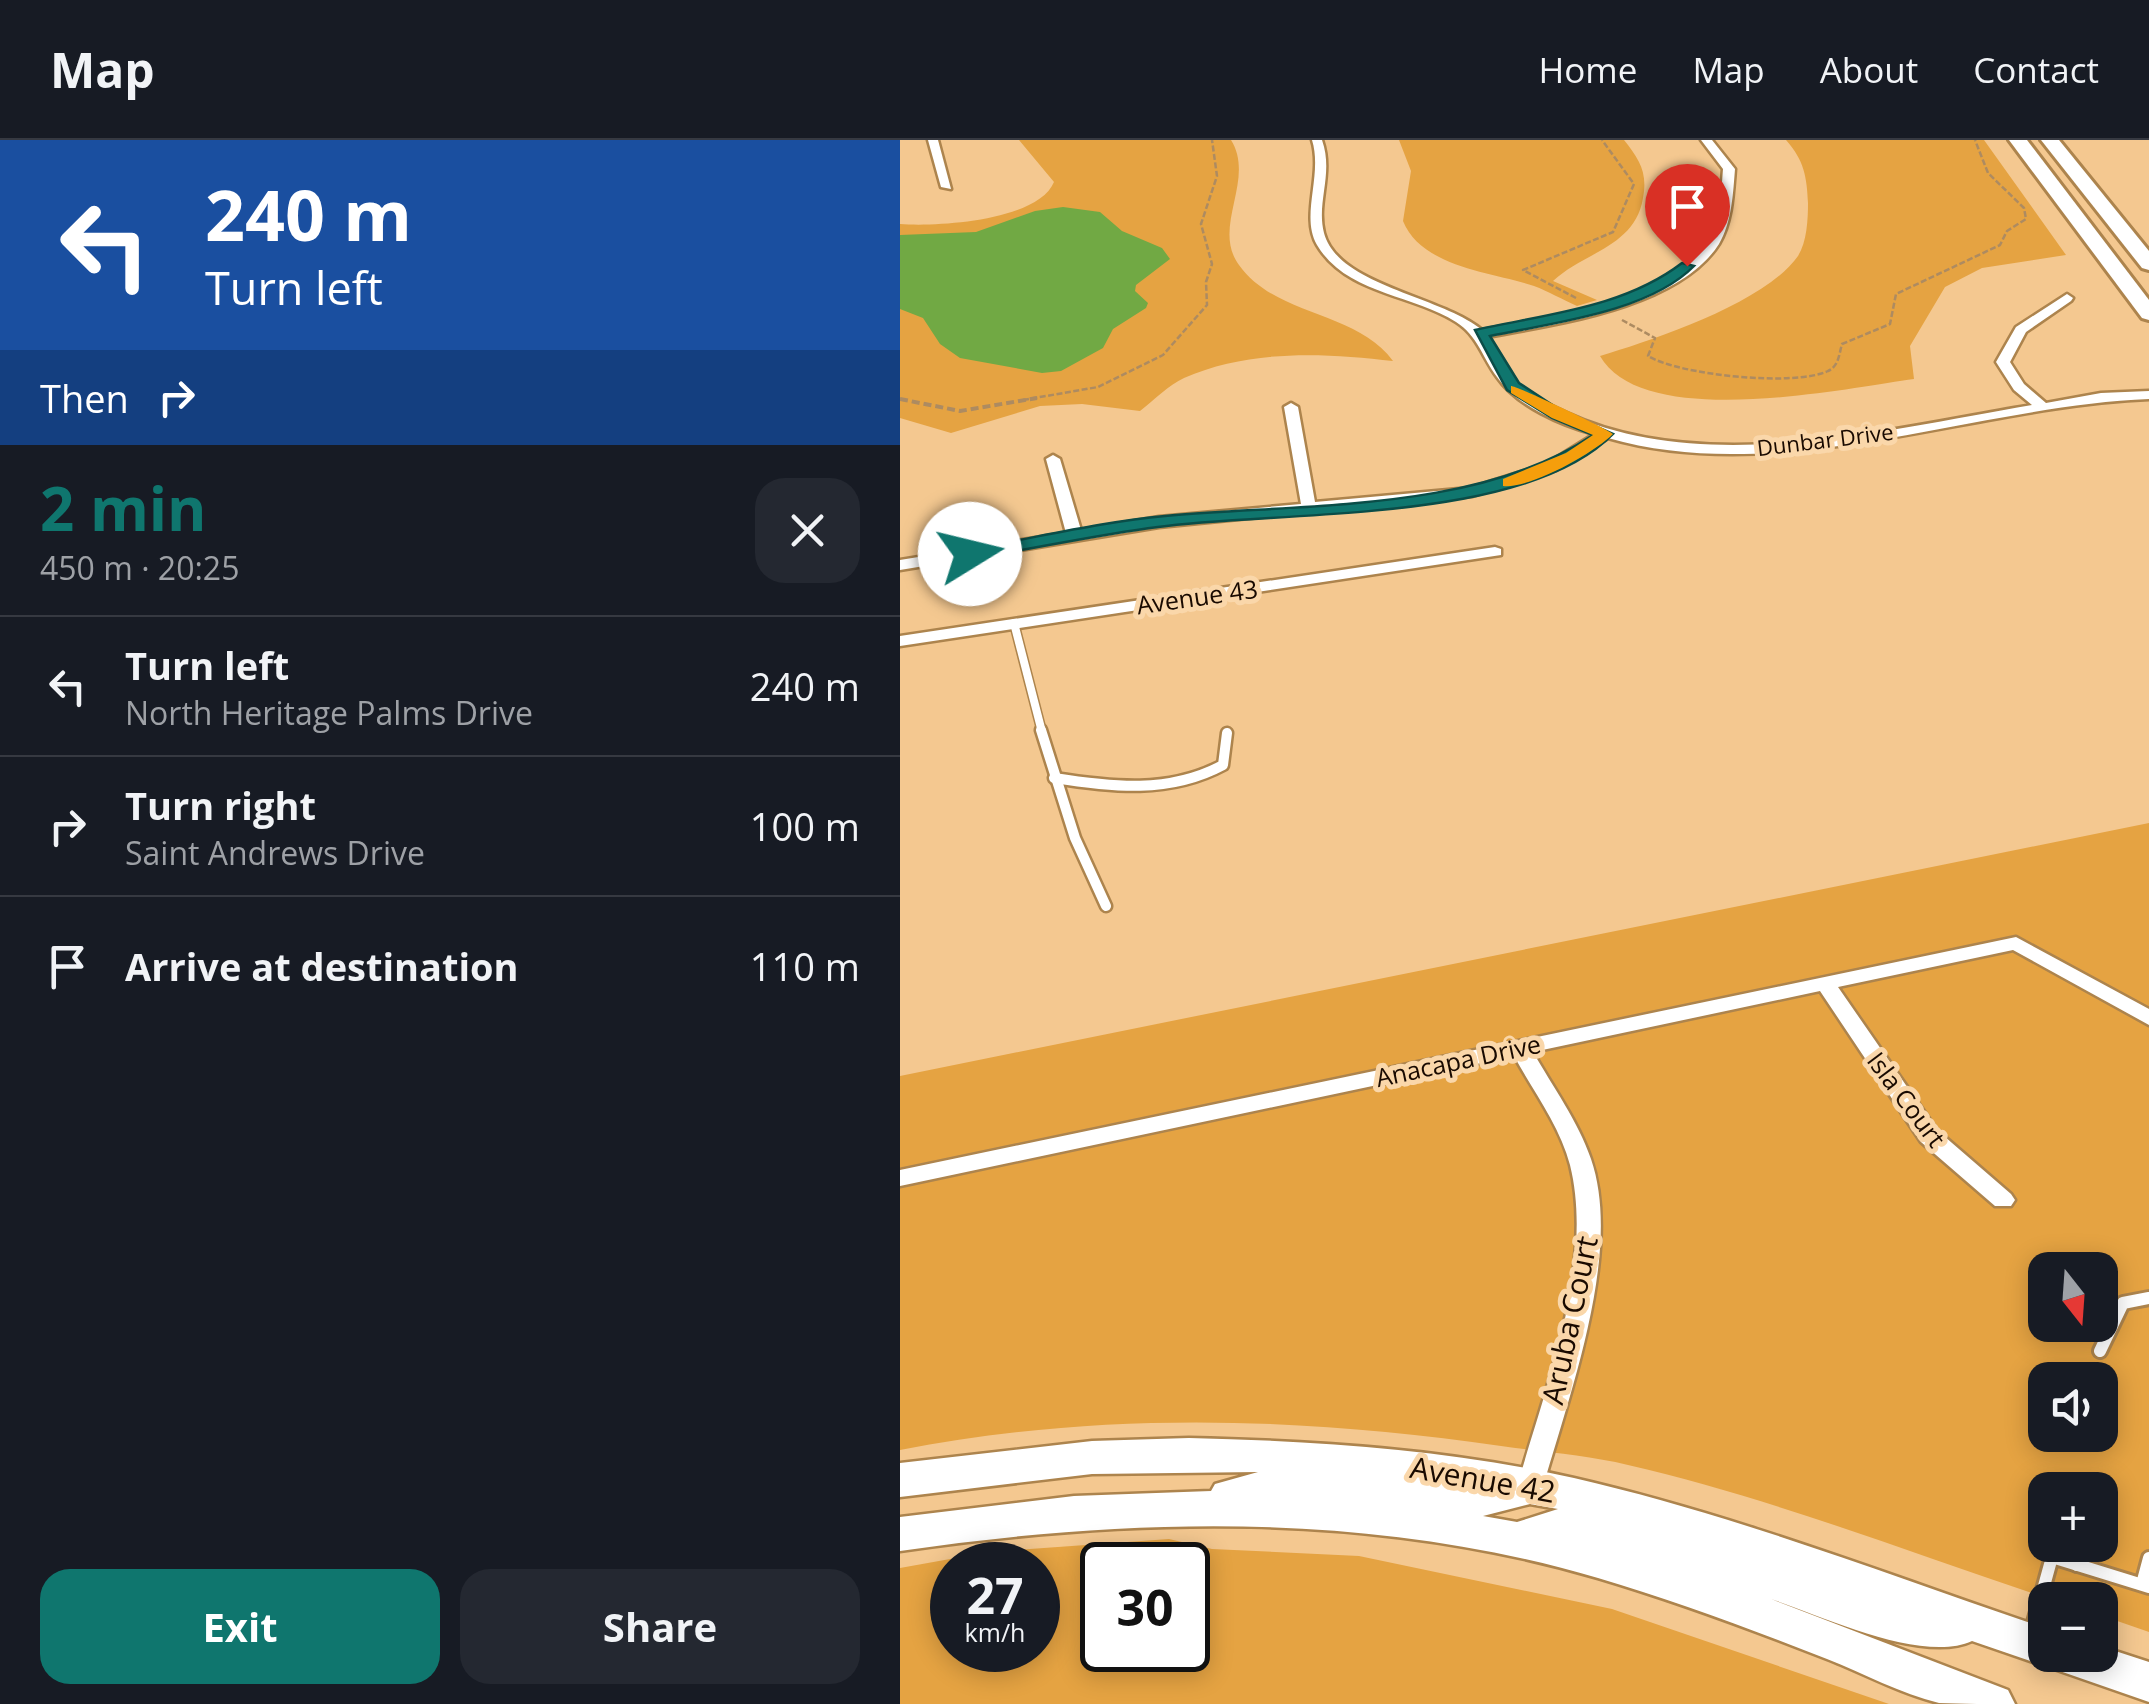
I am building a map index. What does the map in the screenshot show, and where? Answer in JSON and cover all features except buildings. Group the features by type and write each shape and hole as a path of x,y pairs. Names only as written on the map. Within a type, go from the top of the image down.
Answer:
{"main road":[{"path":"2018,140 2149,314"},
{"path":"2050,140 2149,264"}],"street":[{"path":"933,140 946,187"},
{"path":"1317,140 1326,167 1317,233 1332,257 1366,279 1442,309 1480,334 1598,308 1664,283 1710,248 1726,208 1728,169 1706,140"},
{"path":"2044,408 2019,387 2002,362 2022,330 2067,298"},
{"name":"Dunbar Drive","path":"1480,334 1513,386 1557,415 1605,434 1710,450 1792,448 2101,396 2149,395"},
{"name":"Dunbar Drive","path":"2044,408 2149,406"},
{"path":"1292,407 1309,509"},
{"path":"900,564 1159,522 1472,492 1551,467 1605,434"},
{"path":"1053,459 1076,538"},
{"name":"Avenue 43","path":"900,640 1495,552"},
{"name":"Anacapa Drive","path":"900,1178 2016,942 2149,1018"},
{"name":"Isla Court","path":"1826,984 1929,1136 2003,1200"},
{"name":"Aruba Court","path":"1520,1047 1580,1163 1590,1226 1574,1316 1530,1487"},
{"name":"Avenue 42","path":"900,1480 1047,1460 1196,1452 1352,1459 1530,1487 1667,1519 2028,1641"},
{"path":"1182,1506 1282,1484 1459,1504 1497,1501 1530,1487"},
{"name":"Avenue 42","path":"900,1534 1054,1512 1182,1506 1378,1517 1590,1558 1692,1590 1993,1704"},
{"path":"1514,1542 1550,1527 1590,1522 1905,1625 2028,1642"},
{"name":"Avenue 42","path":"2118,1671 2149,1682"}],"lane":[{"path":"1014,624 1054,778 1084,866 1106,906"},
{"path":"1054,778 1107,787 1199,781 1223,765 1226,733"},
{"path":"2100,1351 2114,1312 2123,1303 2149,1298"},
{"path":"2047,1582 2052,1558 2145,1586 2149,1558"}],"path":[{"path":"900,399 960,411 1087,390 1143,368 1174,346 1207,305 1206,282 1212,264 1201,224 1216,194 1218,164 1212,140"},
{"path":"1602,140 1634,184 1613,232 1529,265 1523,272 1654,337 1648,356 1661,364 1734,377 1827,372 1836,364 1842,344 1890,324 1896,294 2000,246 2008,231 2026,219 2024,208 1988,173 1975,140"}],"shaded area":[{"path":"1019,140 1231,140 1239,171 1229,235 1239,265 1274,295 1359,332 1393,361 1314,355 1235,362 1184,378 1140,411 1082,404 1040,406 951,433 900,418 900,224 985,219 1028,205 1044,195 1054,182"},
{"path":"1399,140 1624,140 1643,173 1643,198 1638,214 1619,238 1553,281 1597,300 1577,306 1534,286 1460,266 1426,249 1412,237 1403,221 1411,171"},
{"path":"1786,140 1984,140 2066,255 1982,268 1945,287 1910,346 1914,379 1794,396 1699,399 1657,393 1623,379 1600,356 1677,330 1735,304 1782,273 1798,256 1806,230 1807,185 1801,162"},
{"path":"1063,207 1100,212 1122,231 1162,248 1170,259 1136,285 1135,291 1148,303 1146,308 1113,329 1103,348 1061,371 1042,373 960,358 940,344 923,318 900,309 900,235 976,232 1035,211"},
{"path":"2149,823 2149,1632 2118,1621 2118,1582 2028,1582 2028,1591 1735,1494 1581,1456 1351,1429 1200,1422 1050,1429 900,1450 900,1076"},
{"path":"1169,1539 1182,1542 1127,1542"},
{"path":"1080,1545 1080,1672 1210,1672 1210,1549 1359,1556 1612,1609 1889,1704 900,1704 900,1568 930,1563 930,1672 1060,1672 1060,1547"}],"slow traffic":[{"path":"1509,483 1572,456 1605,434 1557,415 1517,390"}],"route":[{"path":"970,554 1159,522 1444,498 1528,476 1572,456 1605,434 1557,415 1526,397 1503,376 1488,342 1480,334 1594,310 1664,283 1687,266"}]}
